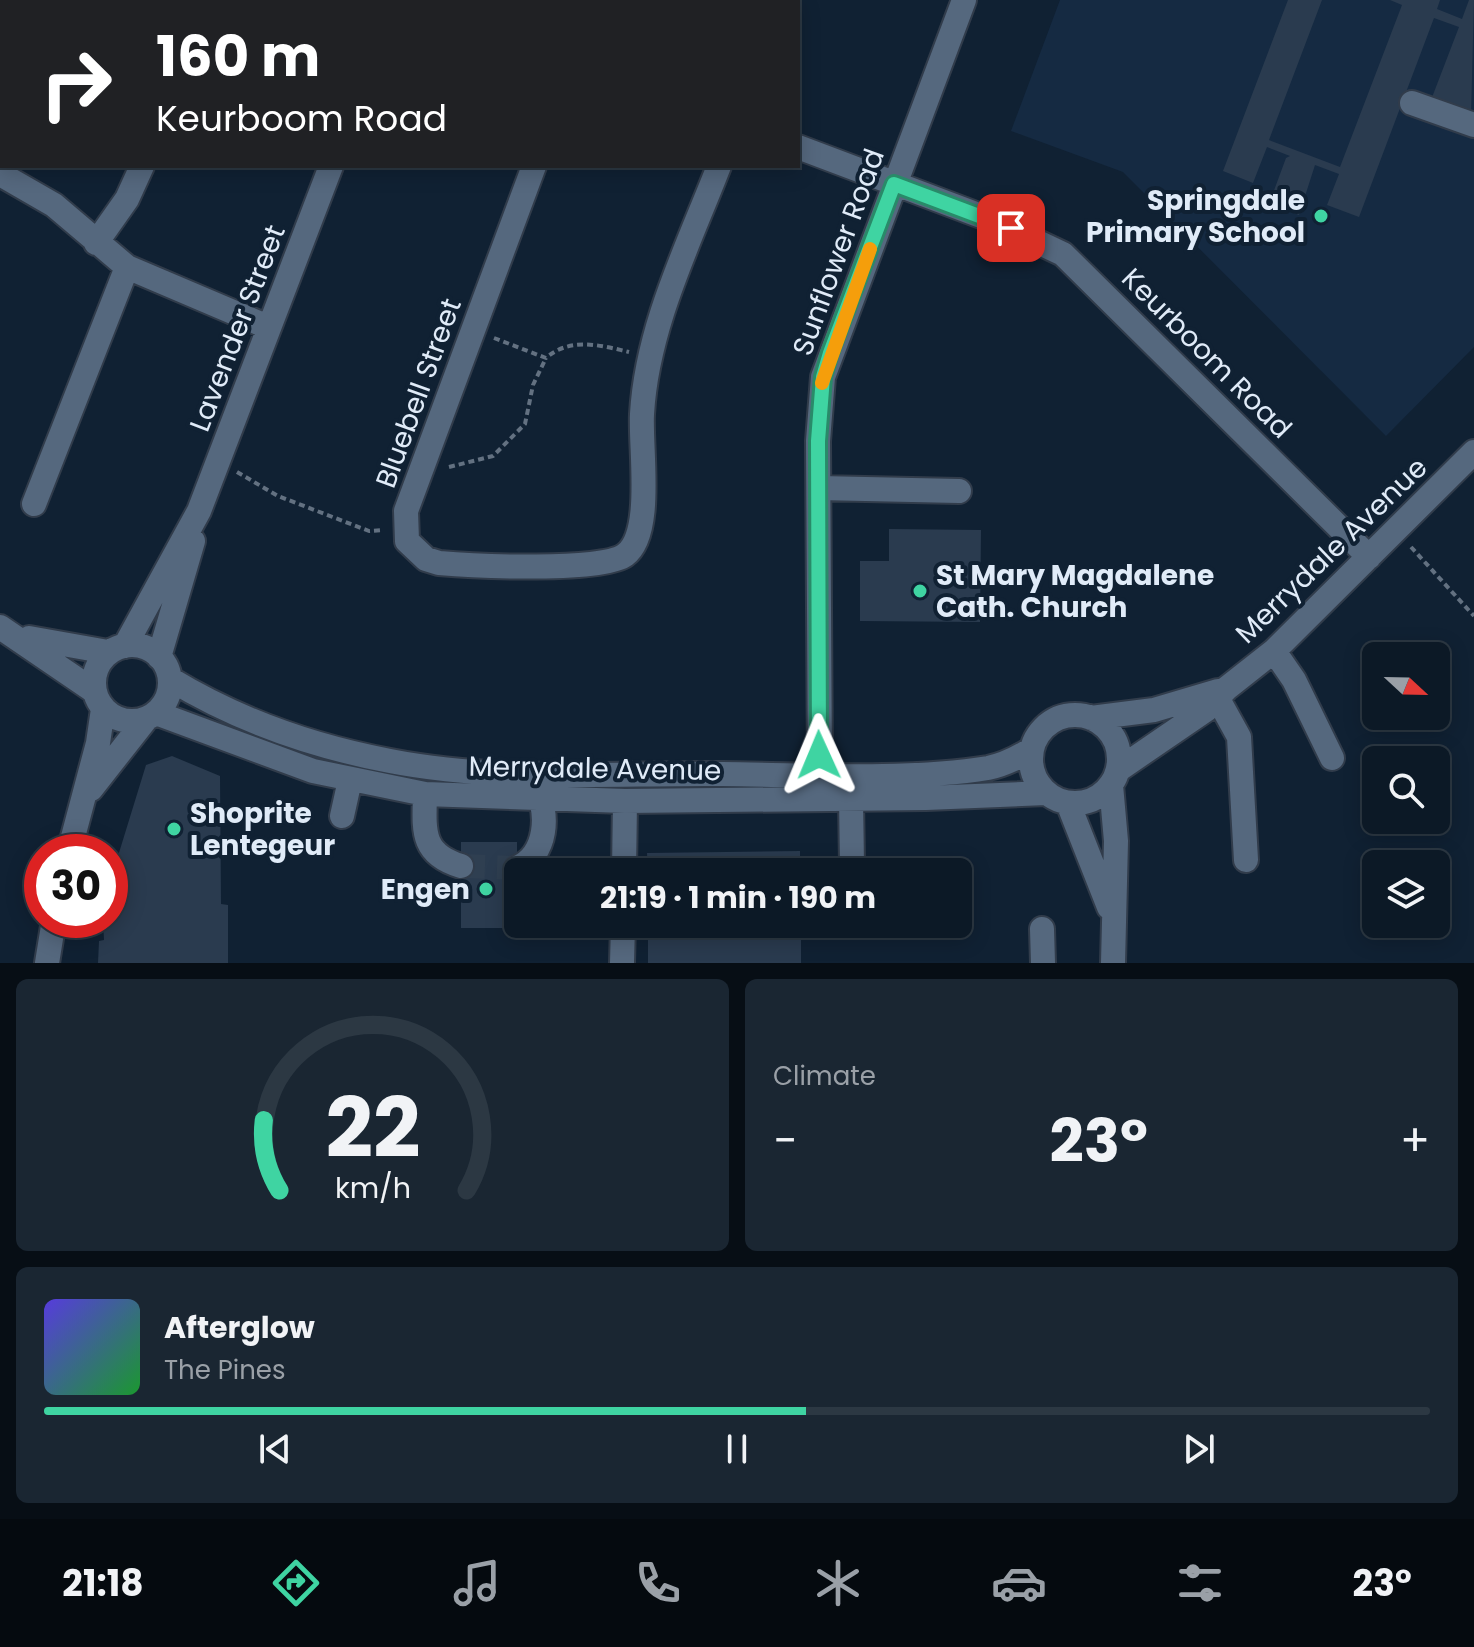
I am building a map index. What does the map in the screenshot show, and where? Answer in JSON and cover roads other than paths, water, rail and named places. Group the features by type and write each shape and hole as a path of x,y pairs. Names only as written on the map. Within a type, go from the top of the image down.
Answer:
{"street":[{"name":"Sunflower Road","path":"820,774 819,488 823,377 964,0"},
{"path":"1412,103 1474,125"},
{"name":"Keurboom Road","path":"800,148 1033,237 1063,254 1369,557"},
{"path":"96,243 127,199 141,168"},
{"name":"Lavender Street","path":"159,657 199,511 330,168"},
{"name":"Bluebell Street","path":"533,168 406,511 405,527 412,549 439,563 604,565 627,555 642,529 642,417 648,357 718,168"},
{"path":"3,184 54,205 127,267 268,327"},
{"path":"34,504 127,267"},
{"name":"Merrydale Avenue","path":"1115,778 1274,651 1474,452"},
{"path":"819,488 959,491"},
{"name":"Lavender Street","path":"116,649 199,511"},
{"path":"9,632 116,649 138,645 159,657 170,679 165,703 83,801"},
{"path":"9,632 123,721 151,716"},
{"path":"74,834 83,801 98,700 96,669 116,649"},
{"path":"1274,651 1294,680 1332,758"},
{"name":"Merrydale Avenue","path":"170,679 220,708 318,745 428,768 524,772 820,774 988,768 1032,749"},
{"path":"1222,693 1239,737 1246,860"},
{"name":"Merrydale Avenue","path":"1091,718 1175,706 1222,693"},
{"name":"Merrydale Avenue","path":"151,716 350,780 425,794 543,801 1057,798"},
{"path":"1112,913 1057,798 1033,773 1032,749 1037,737 1055,720 1067,716 1091,718 1112,735 1118,747 1113,963"},
{"path":"524,772 543,801 539,850 533,858"},
{"path":"1057,798 1092,800 1115,778"},
{"path":"342,816 350,780"},
{"path":"425,794 424,826 429,846 446,861 461,866"},
{"path":"851,799 852,858"},
{"path":"624,858 625,801"},
{"path":"1042,929 1043,963"},
{"path":"47,963 51,938"},
{"path":"622,963 623,938"}],"tunnel":[{"path":"461,866 504,868"}],"place":[{"name":"Springdale Primary School","path":"1321,216"},
{"name":"St Mary Magdalene Cath. Church","path":"920,591"},
{"name":"Shoprite Lentegeur","path":"174,829"},
{"name":"Engen","path":"486,889"}]}
